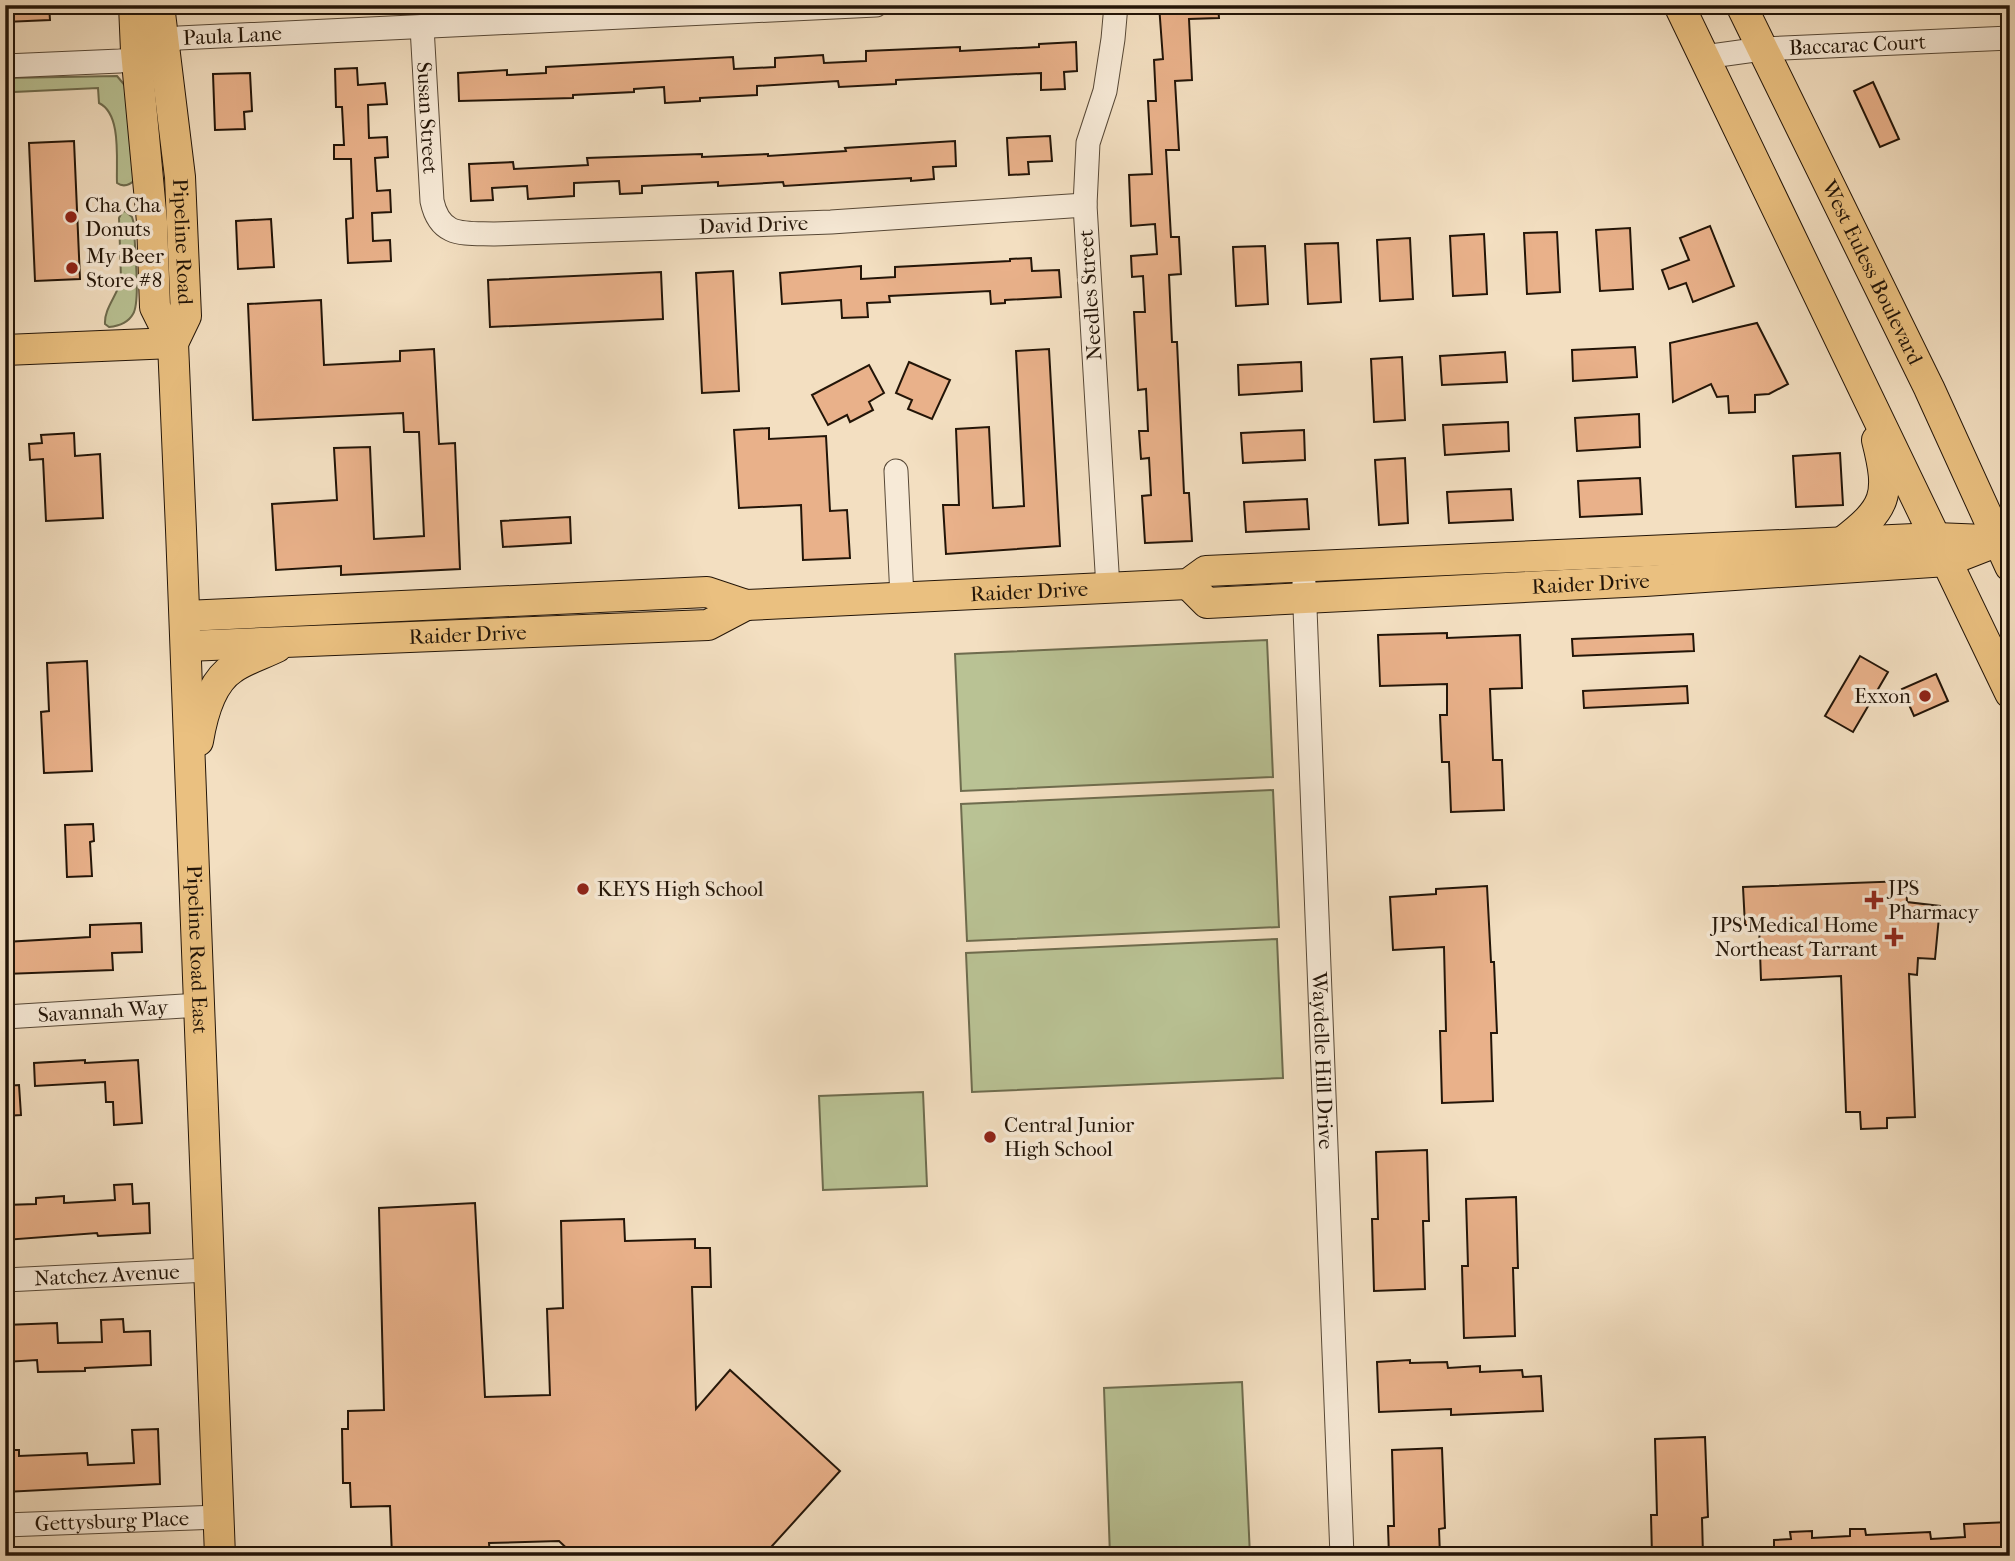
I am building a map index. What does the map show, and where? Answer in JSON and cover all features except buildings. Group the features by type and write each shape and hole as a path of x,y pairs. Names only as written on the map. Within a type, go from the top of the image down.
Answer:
{"main road":[{"name":"Pipeline Road","path":"134,5 150,47 180,177 186,316 173,343"},
{"name":"Pipeline Road","path":"150,47 159,5"},
{"path":"1679,5 2010,693"},
{"name":"West Euless Boulevard","path":"1741,5 2006,550"},
{"path":"5,350 173,343"},
{"name":"Pipeline Road East","path":"173,343 220,1556"},
{"path":"1865,392 1884,467 1884,489 1881,502 1847,554 1877,568 1923,580 1953,596 1974,618"},
{"name":"Raider Drive","path":"1188,584 1207,603 1304,598 1711,563 1847,554 2006,550"},
{"name":"Raider Drive","path":"184,616 707,593 746,605 1188,584 1206,571 1303,566 1711,563"},
{"name":"Raider Drive","path":"186,646 708,625 746,605"},
{"path":"389,607 391,637"},
{"path":"191,775 202,720 217,685 230,669 288,641"}],"street":[{"name":"Paula Lane","path":"5,66 120,61 150,47 179,38 876,5"},
{"name":"Needles Street","path":"1108,588 1084,205 1087,143 1105,91 1116,5"},
{"name":"Susan Street","path":"422,27 434,208"},
{"name":"Baccarac Court","path":"1704,57 1762,49 2010,38"},
{"name":"David Drive","path":"434,208 442,224 454,232 494,234 831,222 1084,205"},
{"path":"896,471 902,598"},
{"name":"Waydelle Hill Drive","path":"1303,566 1342,1556"},
{"name":"Savannah Way","path":"5,1017 200,1005"},
{"name":"Natchez Avenue","path":"5,1280 208,1270"},
{"name":"Gettysburg Place","path":"5,1525 219,1517"}],"green space":[{"path":"117,76 127,88 136,179 127,185 117,183 115,127 106,109 99,103 98,88 14,92 14,106 10,108 8,78"},
{"path":"125,211 132,217 134,224 137,285 135,307 126,322 109,327 105,324 105,318 121,279 119,218"},
{"path":"1267,640 1273,777 961,791 955,654"},
{"path":"1273,790 1279,927 967,941 961,804"},
{"path":"1277,939 1283,1078 972,1092 966,953"},
{"path":"923,1092 927,1186 823,1190 819,1096"},
{"path":"1242,1382 1250,1556 1110,1556 1104,1388"}],"place":[{"name":"Cha Cha Donuts","path":"71,217"},
{"name":"My Beer Store #8","path":"72,268"},
{"name":"Exxon","path":"1925,696"},
{"name":"KEYS High School","path":"583,889"},
{"name":"JPS Pharmacy","path":"1874,900"},
{"name":"JPS Medical Home Northeast Tarrant","path":"1894,937"},
{"name":"Central Junior High School","path":"990,1137"}]}
